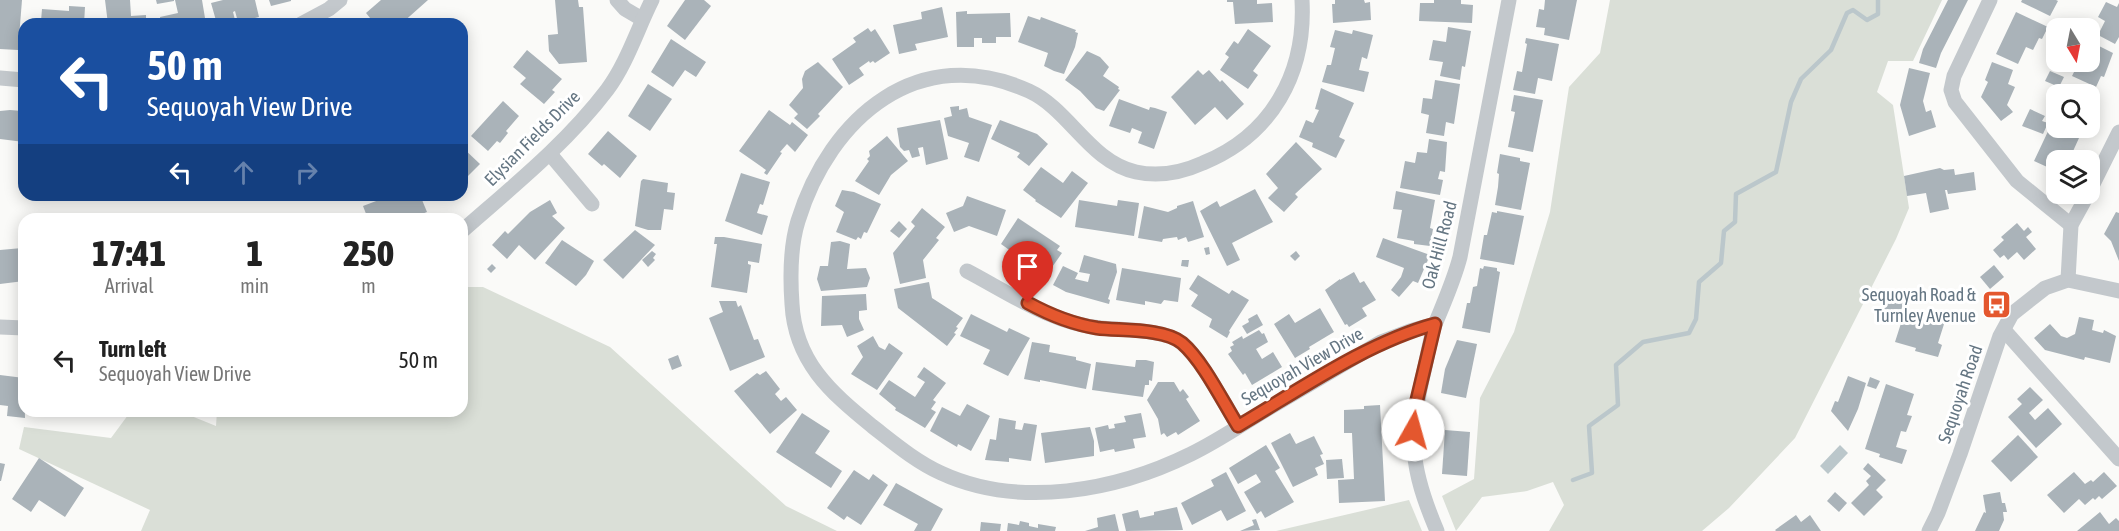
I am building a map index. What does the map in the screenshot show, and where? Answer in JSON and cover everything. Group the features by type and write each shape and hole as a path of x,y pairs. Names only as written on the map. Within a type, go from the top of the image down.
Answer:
{"street":[{"path":"311,18 340,0"},
{"path":"617,0 625,9 642,20"},
{"name":"Elysian Fields Drive","path":"468,226 549,154 607,89 625,60 652,0"},
{"name":"Sequoyah View Drive","path":"1302,0 1301,45 1291,77 1275,107 1252,135 1225,154 1190,169 1160,174 1135,172 1111,161 1089,144 1057,110 1032,92 998,79 967,74 934,76 903,87 876,103 854,123 832,149 812,184 797,223 790,268 792,310 801,349 817,375 840,400 908,454 940,473 962,481 1010,492 1052,492 1103,485 1145,474 1192,454 1381,342 1435,324"},
{"name":"Oak Hill Road","path":"1437,531 1418,479 1413,454 1415,408 1435,324 1452,285 1460,257 1509,0"},
{"path":"1990,0 1954,76 1951,90 1955,102 2017,181 2071,225"},
{"path":"0,78 18,80"},
{"path":"2100,170 2119,132"},
{"path":"549,154 592,204"},
{"path":"2082,204 2071,225 2068,280 2119,291"},
{"path":"968,271 1048,314 1074,324 1157,333 1180,341 1194,355 1238,426"},
{"name":"Sequoyah Road","path":"1929,531 1957,464 2004,330 2012,314 2045,288 2068,280"},
{"path":"0,327 18,328"},
{"path":"2004,330 2119,459"}],"shaded area":[{"path":"1610,0 1942,0 1913,61 1888,61 1877,92 1893,105 1909,208 1896,239 1795,438 1729,508 1702,531 1549,531 1564,505 1553,482 1527,491 1482,497 1456,531 1442,496 1474,479 1480,398 1514,332 1550,212 1569,87 1600,53"},
{"path":"468,287 483,287 610,347 786,506 837,531 141,531 150,510 19,449 24,427 111,438 127,417 194,417 216,426 217,417 468,417"},
{"path":"1840,445 1848,453 1828,474 1820,466"},
{"path":"1409,500 1422,531 1276,531"}],"building":[{"path":"0,0 22,0 21,18 18,18 18,50 0,49"},
{"path":"105,0 130,0 131,16 146,15 146,18 107,18"},
{"path":"156,0 174,0 174,1 157,4"},
{"path":"175,0 202,0 205,18 160,18 178,13"},
{"path":"223,0 255,0 259,17 237,18 235,11 233,12 234,18 215,18 211,3"},
{"path":"269,0 291,0 291,1 271,6"},
{"path":"381,0 428,0 408,18 370,18 366,13"},
{"path":"555,0 578,0 579,7 583,7 587,62 559,64 549,51 548,35 558,34"},
{"path":"685,0 704,0 711,6 685,40 667,26"},
{"path":"1227,0 1257,0 1257,4 1272,3 1273,22 1235,24 1233,2 1227,2"},
{"path":"1335,0 1370,2 1371,20 1333,23 1332,4 1335,4"},
{"path":"1434,0 1461,0 1461,4 1473,5 1472,23 1419,21 1420,3 1434,3"},
{"path":"1545,0 1577,0 1569,40 1544,35 1545,28 1536,27 1539,9 1544,10"},
{"path":"1948,0 1968,0 1941,53 1936,68 1919,63 1923,49"},
{"path":"2022,0 2058,1 2050,16 2021,2"},
{"path":"2106,2 2117,7 2119,3 2119,37 2115,44 2100,36 2105,21 2098,17"},
{"path":"69,6 85,7 84,18 41,18 42,9 69,11"},
{"path":"942,7 948,37 915,44 917,50 899,54 893,25 922,19 921,12"},
{"path":"967,11 967,14 1010,13 1011,37 996,37 996,43 982,43 982,38 974,38 974,47 957,47 956,12"},
{"path":"2016,12 2046,26 2042,39 2039,38 2033,50 2026,47 2018,64 1996,54"},
{"path":"1028,16 1040,20 1041,17 1076,30 1075,32 1078,33 1064,74 1044,66 1048,53 1018,42"},
{"path":"1448,27 1471,31 1465,67 1462,66 1460,80 1440,76 1443,62 1429,60 1433,40 1446,42"},
{"path":"868,28 871,32 875,29 890,53 875,63 869,61 859,68 864,75 849,85 832,59 856,42 853,38"},
{"path":"1248,29 1271,46 1253,71 1258,75 1248,89 1220,70 1229,57 1225,54 1234,41 1238,44"},
{"path":"1335,30 1352,34 1353,30 1373,35 1367,59 1362,57 1359,70 1369,72 1364,92 1322,82 1327,65 1331,65 1335,48 1330,47"},
{"path":"1526,38 1559,44 1552,81 1538,78 1535,94 1513,90 1517,71 1522,72"},
{"path":"671,39 706,62 696,77 685,70 673,87 651,72"},
{"path":"2100,46 2113,53 2104,77 2101,76 2097,84 2089,84 2072,76 2074,72 2100,72"},
{"path":"527,50 562,79 552,90 555,92 544,104 520,84 526,78 513,67"},
{"path":"1087,51 1100,57 1109,67 1103,76 1120,90 1104,111 1096,108 1080,91 1065,80"},
{"path":"818,62 843,87 807,129 794,118 798,114 789,105 803,88 802,79 805,71"},
{"path":"1992,62 2013,70 2008,84 2015,87 2007,105 2013,112 2001,121 1981,97 1988,82 1985,80"},
{"path":"1909,68 1930,73 1923,101 1926,112 1931,110 1936,127 1909,136 1900,105"},
{"path":"1198,70 1203,75 1209,70 1220,82 1222,80 1244,104 1227,120 1215,107 1195,125 1171,97"},
{"path":"2050,72 2064,77 2060,84 2045,81"},
{"path":"1435,80 1460,84 1454,124 1446,122 1444,136 1426,133 1429,115 1421,113 1423,98 1432,99"},
{"path":"648,84 672,99 650,131 628,116"},
{"path":"1321,88 1354,103 1339,137 1345,140 1336,158 1312,147 1313,143 1299,137 1306,120 1313,123 1319,110 1315,109"},
{"path":"1514,95 1543,100 1533,152 1508,147 1515,112 1511,111"},
{"path":"1119,99 1149,110 1150,107 1167,112 1154,149 1138,143 1142,132 1132,128 1130,133 1109,126"},
{"path":"503,101 519,116 506,131 508,133 500,143 497,141 488,151 471,136"},
{"path":"959,106 959,110 967,108 969,117 992,125 979,162 964,157 969,143 948,136 944,118 952,116 950,107"},
{"path":"2030,109 2045,116 2042,121 2046,122 2043,134 2022,126"},
{"path":"769,110 790,125 792,122 808,135 795,152 787,144 767,175 764,173 766,170 739,151"},
{"path":"0,111 18,111 18,141 0,139"},
{"path":"940,120 948,159 926,165 923,147 918,148 920,156 912,158 909,150 904,151 900,147 897,128"},
{"path":"1000,120 1037,134 1048,144 1029,166 1017,157 1020,153 991,139"},
{"path":"608,131 637,156 620,178 588,154"},
{"path":"887,136 908,161 891,175 879,195 855,181 869,161 867,159 870,156 869,151"},
{"path":"2046,136 2046,138 2079,138 2074,150 2046,150 2046,166 2034,161"},
{"path":"1429,139 1447,142 1445,172 1440,171 1438,179 1443,180 1440,195 1400,188 1405,161 1415,163 1417,152 1427,153"},
{"path":"1296,142 1322,169 1295,194 1298,197 1284,212 1268,198 1278,188 1266,174"},
{"path":"468,153 480,164 468,176"},
{"path":"1500,154 1520,158 1520,161 1530,163 1521,210 1495,205"},
{"path":"1041,167 1063,183 1072,171 1088,183 1061,218 1023,190"},
{"path":"1940,168 1954,169 1955,175 1974,172 1976,190 1948,194 1945,190 1949,209 1930,213 1926,193 1907,196 1904,176"},
{"path":"741,173 770,182 763,205 760,204 757,213 768,216 762,235 725,221"},
{"path":"643,179 668,183 667,192 675,193 673,210 664,209 661,230 648,230 635,226"},
{"path":"1255,189 1273,222 1232,243 1240,260 1227,266 1200,211 1217,201 1220,207"},
{"path":"842,190 854,192 881,204 867,233 864,232 861,239 858,237 856,240 836,232 844,212 835,206"},
{"path":"1396,191 1435,200 1430,228 1433,229 1430,246 1414,244 1414,241 1397,238 1402,210 1393,209"},
{"path":"967,196 1006,210 997,236 969,226 954,232 946,213 963,206"},
{"path":"550,200 557,213 552,216 565,228 535,260 519,245 507,259 492,245 505,231 508,234 530,212"},
{"path":"1079,200 1117,206 1118,200 1139,203 1134,236 1075,227"},
{"path":"376,201 422,201 427,212 366,213 363,206"},
{"path":"1193,201 1204,237 1188,242 1186,237 1178,240 1177,237 1163,239 1162,242 1138,238 1144,206 1168,212 1177,206"},
{"path":"922,208 945,227 936,238 939,240 923,260 926,278 900,284 893,253 915,226 911,222"},
{"path":"1497,211 1524,216 1514,265 1480,259 1484,235 1487,235 1492,212 1497,213"},
{"path":"2116,212 2119,213 2119,261 2111,241 2104,234"},
{"path":"1018,218 1060,246 1057,250 1062,253 1043,280 1028,269 1030,265 1001,244"},
{"path":"899,221 907,229 899,238 890,231"},
{"path":"2017,223 2024,231 2028,227 2032,232 2026,237 2036,249 2024,260 2017,252 2008,260 2004,255 2000,258 1993,250 2004,240 2001,237"},
{"path":"635,230 655,245 623,279 603,260"},
{"path":"715,237 762,244 759,263 748,261 751,265 747,293 711,287 717,244 714,244"},
{"path":"1383,238 1430,255 1418,283 1413,281 1399,297 1391,290 1401,277 1404,268 1376,257"},
{"path":"562,240 594,261 576,286 545,263"},
{"path":"840,241 850,244 847,269 866,268 870,278 867,287 821,291 817,279 820,266 828,266 831,242"},
{"path":"1209,247 1210,254 1206,255 1204,248"},
{"path":"18,248 18,282 0,284 0,250"},
{"path":"652,251 656,254 653,258 655,260 648,267 642,260"},
{"path":"1296,251 1300,256 1295,261 1290,256"},
{"path":"1084,255 1116,264 1117,272 1108,299 1109,304 1066,292 1053,285 1063,266 1078,273 1075,279 1088,282 1090,274 1079,272"},
{"path":"1182,260 1189,260 1188,267 1181,266"},
{"path":"492,264 496,268 491,273 487,269"},
{"path":"1994,265 2004,277 1990,289 1980,277"},
{"path":"1484,266 1497,268 1500,272 1490,333 1462,328 1467,303 1470,303 1473,287 1477,286 1480,268 1483,269"},
{"path":"1122,268 1181,278 1178,302 1164,300 1161,304 1145,301 1145,305 1116,300"},
{"path":"1354,272 1360,283 1364,281 1376,300 1362,308 1367,316 1349,327 1345,325 1325,290"},
{"path":"1198,275 1229,294 1232,290 1249,300 1227,338 1209,327 1212,319 1191,306 1198,295 1189,289"},
{"path":"929,282 932,298 963,318 956,327 958,328 954,333 956,334 947,346 898,308 894,289"},
{"path":"1889,293 1905,297 1900,314 1884,309"},
{"path":"866,294 867,310 859,311 859,319 864,330 847,337 842,325 821,326 822,296"},
{"path":"719,301 736,301 738,307 741,305 754,340 758,339 765,357 730,371 709,318 723,312"},
{"path":"1320,308 1334,332 1295,358 1274,324 1289,314 1295,323"},
{"path":"1923,313 1945,321 1938,343 1942,345 1938,357 1915,351 1916,348 1895,342 1903,317 1920,322"},
{"path":"971,314 1007,332 1009,328 1030,338 1008,376 983,364 990,350 960,336"},
{"path":"1257,314 1263,325 1247,334 1242,326"},
{"path":"2079,317 2094,320 2092,330 2103,333 2104,330 2116,336 2110,363 2085,357 2084,360 2045,350 2034,338 2050,324 2061,336 2067,338 2075,334"},
{"path":"1259,330 1262,334 1264,333 1268,342 1256,349 1262,359 1273,352 1282,367 1252,385 1245,373 1243,375 1228,354 1232,351 1230,347 1234,345 1232,342"},
{"path":"873,336 879,347 885,350 889,343 903,353 877,390 851,374 863,357 857,346"},
{"path":"1457,340 1477,344 1466,398 1441,393 1445,369"},
{"path":"1032,342 1050,345 1049,352 1076,357 1076,360 1091,364 1086,389 1024,379"},
{"path":"678,355 682,366 672,370 668,359"},
{"path":"1136,360 1154,362 1152,381 1149,380 1149,385 1145,385 1143,397 1092,390 1096,362 1135,367"},
{"path":"924,367 946,383 933,400 936,402 931,409 936,412 925,428 895,410 896,408 879,394 889,380 915,397 925,382 917,377"},
{"path":"766,371 780,389 775,394 781,401 786,397 797,410 770,434 734,391 757,373 760,375"},
{"path":"0,375 18,377 18,417 25,418 7,416 8,406 0,405"},
{"path":"1848,376 1866,383 1848,431 1831,411 1835,401 1838,402"},
{"path":"1870,377 1880,381 1876,389 1867,386"},
{"path":"1158,382 1174,382 1180,392 1183,389 1189,397 1186,399 1200,421 1178,435 1176,432 1167,437 1164,433 1161,435 1158,419 1147,400"},
{"path":"1886,384 1914,394 1907,415 1912,416 1906,432 1901,431 1896,447 1907,450 1902,464 1879,457 1880,454 1865,449"},
{"path":"2030,387 2043,400 2029,413 2035,420 2048,408 2062,424 2036,448 2008,417 2022,404 2017,399"},
{"path":"967,404 990,416 971,451 958,444 957,447 930,431 942,407 960,416"},
{"path":"1380,405 1385,501 1339,503 1338,480 1354,479 1352,433 1344,433 1344,410"},
{"path":"802,413 830,431 815,453 842,471 831,488 776,452"},
{"path":"1141,413 1146,437 1133,439 1135,448 1100,452 1095,428 1108,425 1109,429 1115,428 1114,424 1126,422 1124,416"},
{"path":"999,418 1016,421 1015,429 1022,430 1024,423 1037,425 1031,461 1009,458 1009,462 985,460 990,439 996,440"},
{"path":"1090,427 1094,441 1094,456 1045,463 1041,433"},
{"path":"1445,430 1470,432 1467,476 1442,474"},
{"path":"1290,433 1296,444 1314,436 1323,454 1320,455 1324,464 1315,468 1318,475 1293,487 1271,443"},
{"path":"2018,435 2038,457 2011,482 1991,461"},
{"path":"1266,445 1280,468 1275,471 1294,502 1265,518 1261,511 1257,514 1244,492 1261,482 1256,474 1238,484 1229,468"},
{"path":"39,458 84,488 65,517 39,500 31,512 12,499"},
{"path":"1342,459 1344,478 1327,479 1326,460"},
{"path":"0,463 5,464 1,481 0,481"},
{"path":"1868,463 1886,480 1876,490 1883,497 1864,516 1851,503 1869,485 1866,481 1871,476 1863,469"},
{"path":"854,470 869,480 873,474 888,485 861,525 847,516 844,520 827,508"},
{"path":"1226,472 1246,511 1227,521 1221,510 1192,525 1181,503 1214,486 1211,480"},
{"path":"2074,472 2085,484 2091,480 2093,482 2104,472 2117,486 2102,499 2099,496 2095,500 2093,498 2085,505 2079,499 2064,513 2047,495"},
{"path":"896,483 943,509 931,531 914,531 918,524 883,505"},
{"path":"1835,492 1847,503 1839,512 1827,501"},
{"path":"2000,492 2007,512 2003,512 2004,520 1999,531 1975,531 1984,512 1986,513 1983,495"},
{"path":"1177,507 1183,530 1126,531 1122,514 1138,510 1140,518"},
{"path":"2100,512 2109,524 2116,518 2119,521 2119,531 2077,531"},
{"path":"1115,514 1119,531 1085,531 1098,527 1097,518"},
{"path":"1796,515 1801,522 1810,515 1821,531 1775,530"},
{"path":"1256,519 1260,530 1240,531 1254,525 1252,520"},
{"path":"1020,521 1038,528 1038,524 1056,527 1055,531 1007,531 1008,523 1019,525"},
{"path":"981,522 1001,524 1000,531 980,531"}],"waterway":[{"path":"1573,480 1592,473 1589,426 1618,405 1616,365 1643,342 1689,333 1696,319 1699,282 1721,263 1724,231 1735,222 1736,194 1776,172 1791,102 1801,79 1831,50 1847,13 1853,10 1867,20 1878,14 1878,0"}],"place":[{"name":"Sequoyah Road & Turnley Avenue","path":"1997,304"}],"route":[{"path":"1028,303 1074,324 1157,333 1180,341 1194,355 1238,426 1381,342 1435,324 1415,408 1413,430"}]}
